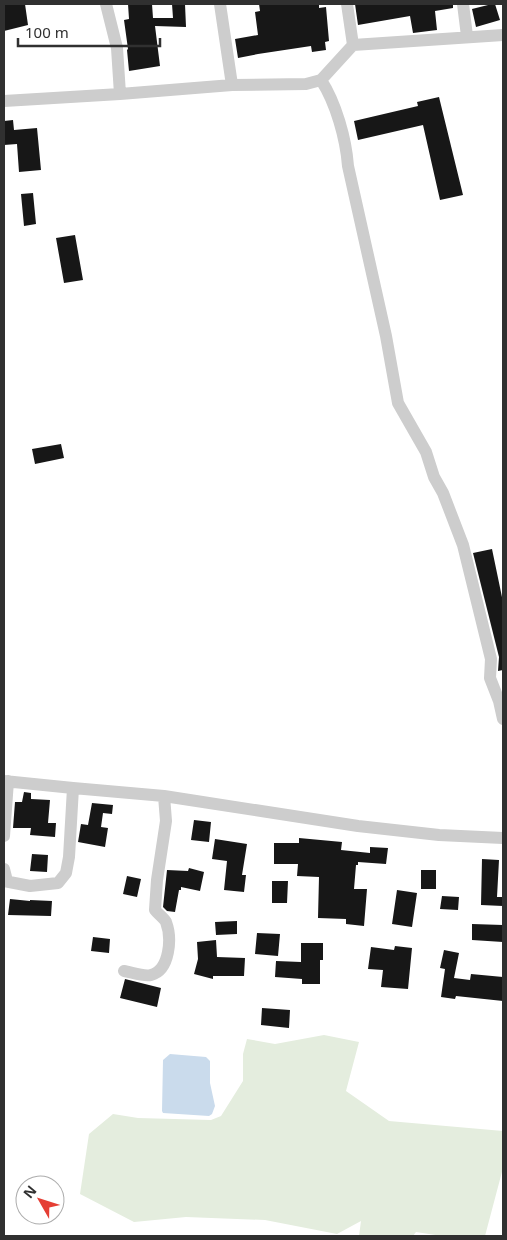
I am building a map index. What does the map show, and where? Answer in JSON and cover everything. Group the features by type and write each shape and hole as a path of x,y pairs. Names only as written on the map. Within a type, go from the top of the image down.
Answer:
{"street":[{"path":"106,4 117,48 120,94"},
{"path":"220,4 232,85"},
{"path":"347,4 353,45"},
{"path":"462,4 468,36"},
{"path":"4,101 232,85 306,84 321,80 353,45 503,35"},
{"path":"321,80 328,91 347,148 348,166 386,336 398,403 426,452 434,477 443,493 463,545 491,658 490,678 499,701 503,719"},
{"path":"4,836 6,781 164,796 438,836 503,838"},
{"path":"5,877 30,886 58,884 66,873 69,857 72,788"},
{"path":"124,970 149,976 160,971 166,961 169,942 166,922 155,910 157,880 166,821 164,796"}],"green space":[{"path":"324,1035 359,1042 346,1091 389,1121 503,1131 503,1168 485,1236 442,1236 416,1232 413,1236 359,1236 361,1221 337,1234 265,1220 186,1217 134,1222 80,1194 89,1134 113,1114 138,1118 211,1120 221,1116 243,1081 243,1054 247,1039 275,1044"}],"water":[{"path":"170,1054 206,1057 210,1061 210,1083 215,1106 212,1114 209,1116 163,1113 163,1060"}],"building":[{"path":"4,4 25,4 28,25 4,31"},
{"path":"128,4 152,4 153,18 173,18 172,4 185,4 186,27 155,26 160,66 129,71 124,20 129,19"},
{"path":"259,4 319,4 319,8 326,7 329,41 325,42 326,50 312,52 311,46 238,58 235,39 258,35 255,12 260,11"},
{"path":"355,4 453,4 453,8 435,11 437,30 413,33 410,16 358,25"},
{"path":"495,4 500,20 476,27 472,9"},
{"path":"439,97 463,195 440,200 423,125 358,140 354,121 418,106 417,102"},
{"path":"13,120 14,130 37,128 41,170 19,172 17,144 4,145 4,121"},
{"path":"33,193 36,224 24,226 21,194"},
{"path":"75,235 83,280 64,283 56,238"},
{"path":"61,444 64,458 35,464 32,449"},
{"path":"492,549 503,602 503,670 498,671 499,657 473,553"},
{"path":"24,792 31,793 31,799 50,800 48,823 56,823 55,837 30,835 31,828 13,828 15,802 22,802"},
{"path":"92,803 113,805 112,814 103,813 101,827 108,828 105,847 78,842 81,824 88,825"},
{"path":"194,820 211,822 209,842 191,840"},
{"path":"299,838 342,842 341,850 370,853 370,847 388,848 386,864 358,862 358,865 356,865 354,889 367,889 364,926 346,924 346,919 318,918 319,877 297,876 298,864 274,864 274,843 299,843"},
{"path":"215,839 247,844 242,875 246,875 244,892 224,890 227,861 212,859"},
{"path":"32,854 48,855 47,872 30,871"},
{"path":"482,859 499,860 497,897 503,897 503,906 481,905"},
{"path":"189,868 204,872 200,891 181,887 175,912 167,911 163,907 167,870 188,871"},
{"path":"421,870 436,870 436,889 421,889"},
{"path":"127,876 141,879 137,897 123,894"},
{"path":"272,881 288,881 287,903 272,903"},
{"path":"397,890 417,893 412,927 392,924"},
{"path":"442,896 459,897 458,910 440,909"},
{"path":"10,899 52,901 51,916 8,915"},
{"path":"237,921 237,934 216,935 215,922"},
{"path":"472,924 503,925 503,942 472,940"},
{"path":"257,933 280,934 278,956 255,954"},
{"path":"93,937 110,939 109,953 91,951"},
{"path":"216,940 217,957 245,958 244,976 213,976 213,979 194,974 198,959 197,942"},
{"path":"301,943 323,943 323,960 320,960 320,984 302,984 302,979 275,977 276,961 301,962"},
{"path":"395,946 412,948 408,989 381,987 383,970 368,969 371,947 394,950"},
{"path":"444,950 459,953 454,978 470,980 471,974 503,977 503,1001 456,996 455,999 441,997 445,969 440,968"},
{"path":"125,979 161,988 157,1007 120,998"},
{"path":"262,1008 290,1010 289,1028 261,1025"}]}
